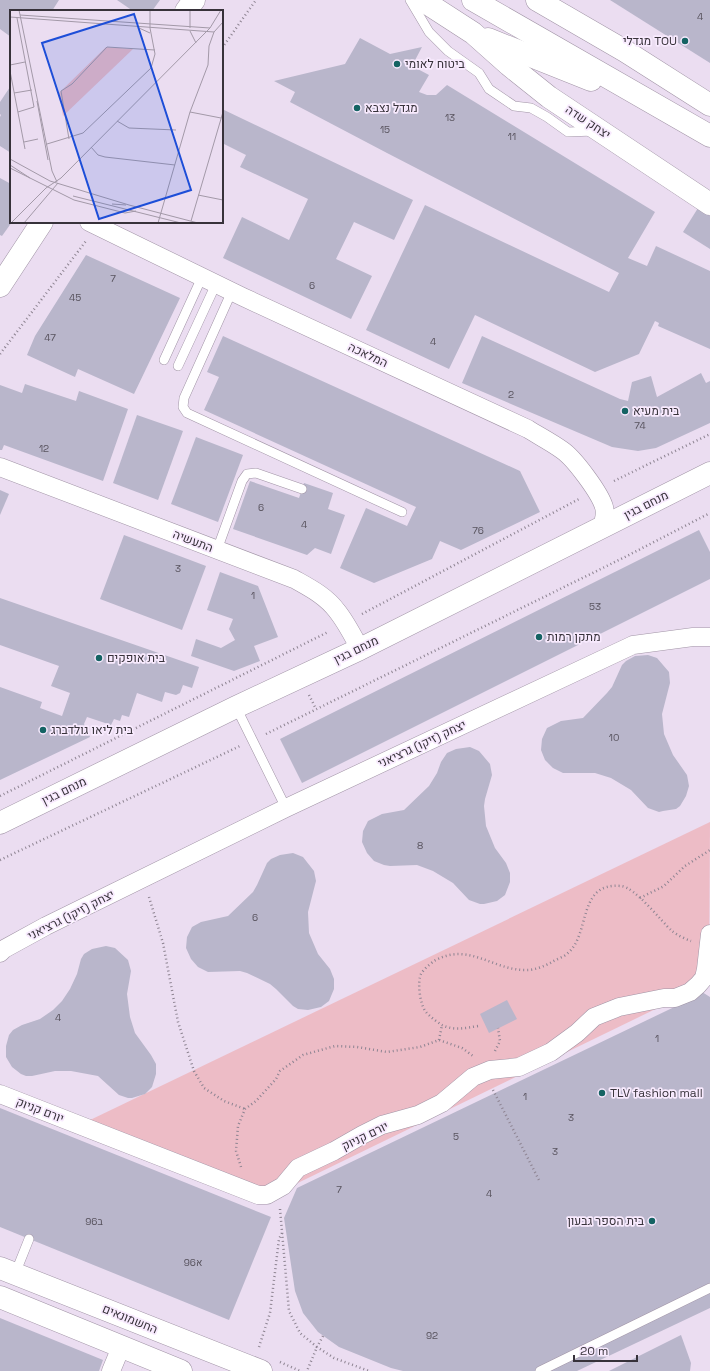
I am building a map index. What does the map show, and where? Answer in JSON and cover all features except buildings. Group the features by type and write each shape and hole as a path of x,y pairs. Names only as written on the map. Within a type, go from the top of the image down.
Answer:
{"street":[{"path":"187,10 194,0"},
{"name":"יצחק שדה","path":"422,0 473,33 509,65 549,97 600,129 710,204"},
{"name":"יצחק שדה","path":"473,0 710,136"},
{"path":"536,0 625,52 710,105"},
{"name":"יצחק שדה","path":"473,33 668,111"},
{"path":"0,286 41,223"},
{"name":"המלאכה","path":"93,224 217,284 528,428 563,450 595,490 604,507 604,518 601,528"},
{"name":"התעשיה","path":"0,467 294,579 312,589 327,600 337,610 360,648"},
{"name":"מנחם בגין","path":"0,823 360,648 710,473"},
{"name":"יצחק (זיקו) גרציאני","path":"0,953 4,949 46,926 286,808 633,644 693,637 710,637"},
{"name":"יורם קניוק","path":"0,1094 258,1195 267,1195 283,1186 298,1168 334,1151 382,1125 418,1115 442,1103 473,1077 480,1068 490,1070 519,1067 545,1055 577,1033 594,1017 619,1007 664,998 675,998 690,992 698,986 704,978 709,942"},
{"name":"החשמונאים","path":"5,1268 259,1362"},
{"path":"0,1297 181,1371"},
{"path":"111,1371 121,1347"}],"lane":[{"path":"410,0 429,32 448,51 479,73 489,89 514,106 531,108 546,116 568,132 589,132 600,129"},
{"path":"164,360 217,284"},
{"path":"178,366 217,284"},
{"path":"217,284 184,398 183,407 187,413 402,512"},
{"path":"217,550 242,481 247,474 256,473 302,489"},
{"path":"236,707 286,808"},
{"path":"5,1268 29,1239"},
{"path":"540,1371 710,1288"}],"path":[{"path":"223,47 256,0"},
{"path":"0,354 93,224"},
{"path":"0,860 252,740 618,560 710,513"},
{"path":"640,898 664,886 685,866 710,850"},
{"path":"143,878 163,943 178,1022 194,1071 204,1088 224,1101 245,1109"},
{"path":"478,1026 458,1029 442,1025 425,1011 419,995 421,975 433,962 455,953 484,958 511,969 528,971 547,965 568,953 579,938 587,909 594,894 607,886 622,886 640,898 673,932 689,941 701,944 709,942"},
{"path":"439,1040 442,1025"},
{"path":"480,1068 495,1051 500,1041 498,1028"},
{"path":"258,1195 241,1167 236,1151 238,1126 245,1109 256,1101 276,1079 280,1071 303,1055 335,1046 357,1047 387,1052 420,1047 439,1040 462,1048 474,1057 540,1182"},
{"path":"259,1362 270,1313 279,1239 283,1233 289,1311 300,1333 316,1347 334,1358 369,1371"},
{"path":"307,1371 316,1347 323,1336"}],"shaded area":[{"path":"710,822 709,983 269,1197 88,1121"}],"place":[{"name":"מגדלי TOU","path":"685,41"},
{"name":"ביטוח לאומי","path":"397,64"},
{"name":"מגדל נצבא","path":"357,108"},
{"name":"בית מעיא","path":"625,411"},
{"name":"מתקן רמות","path":"539,637"},
{"name":"בית אופקים","path":"99,658"},
{"name":"בית ליאו גולדברג","path":"43,730"},
{"name":"TLV fashion mall","path":"602,1093"},
{"name":"בית הספר גבעון","path":"652,1221"}]}
